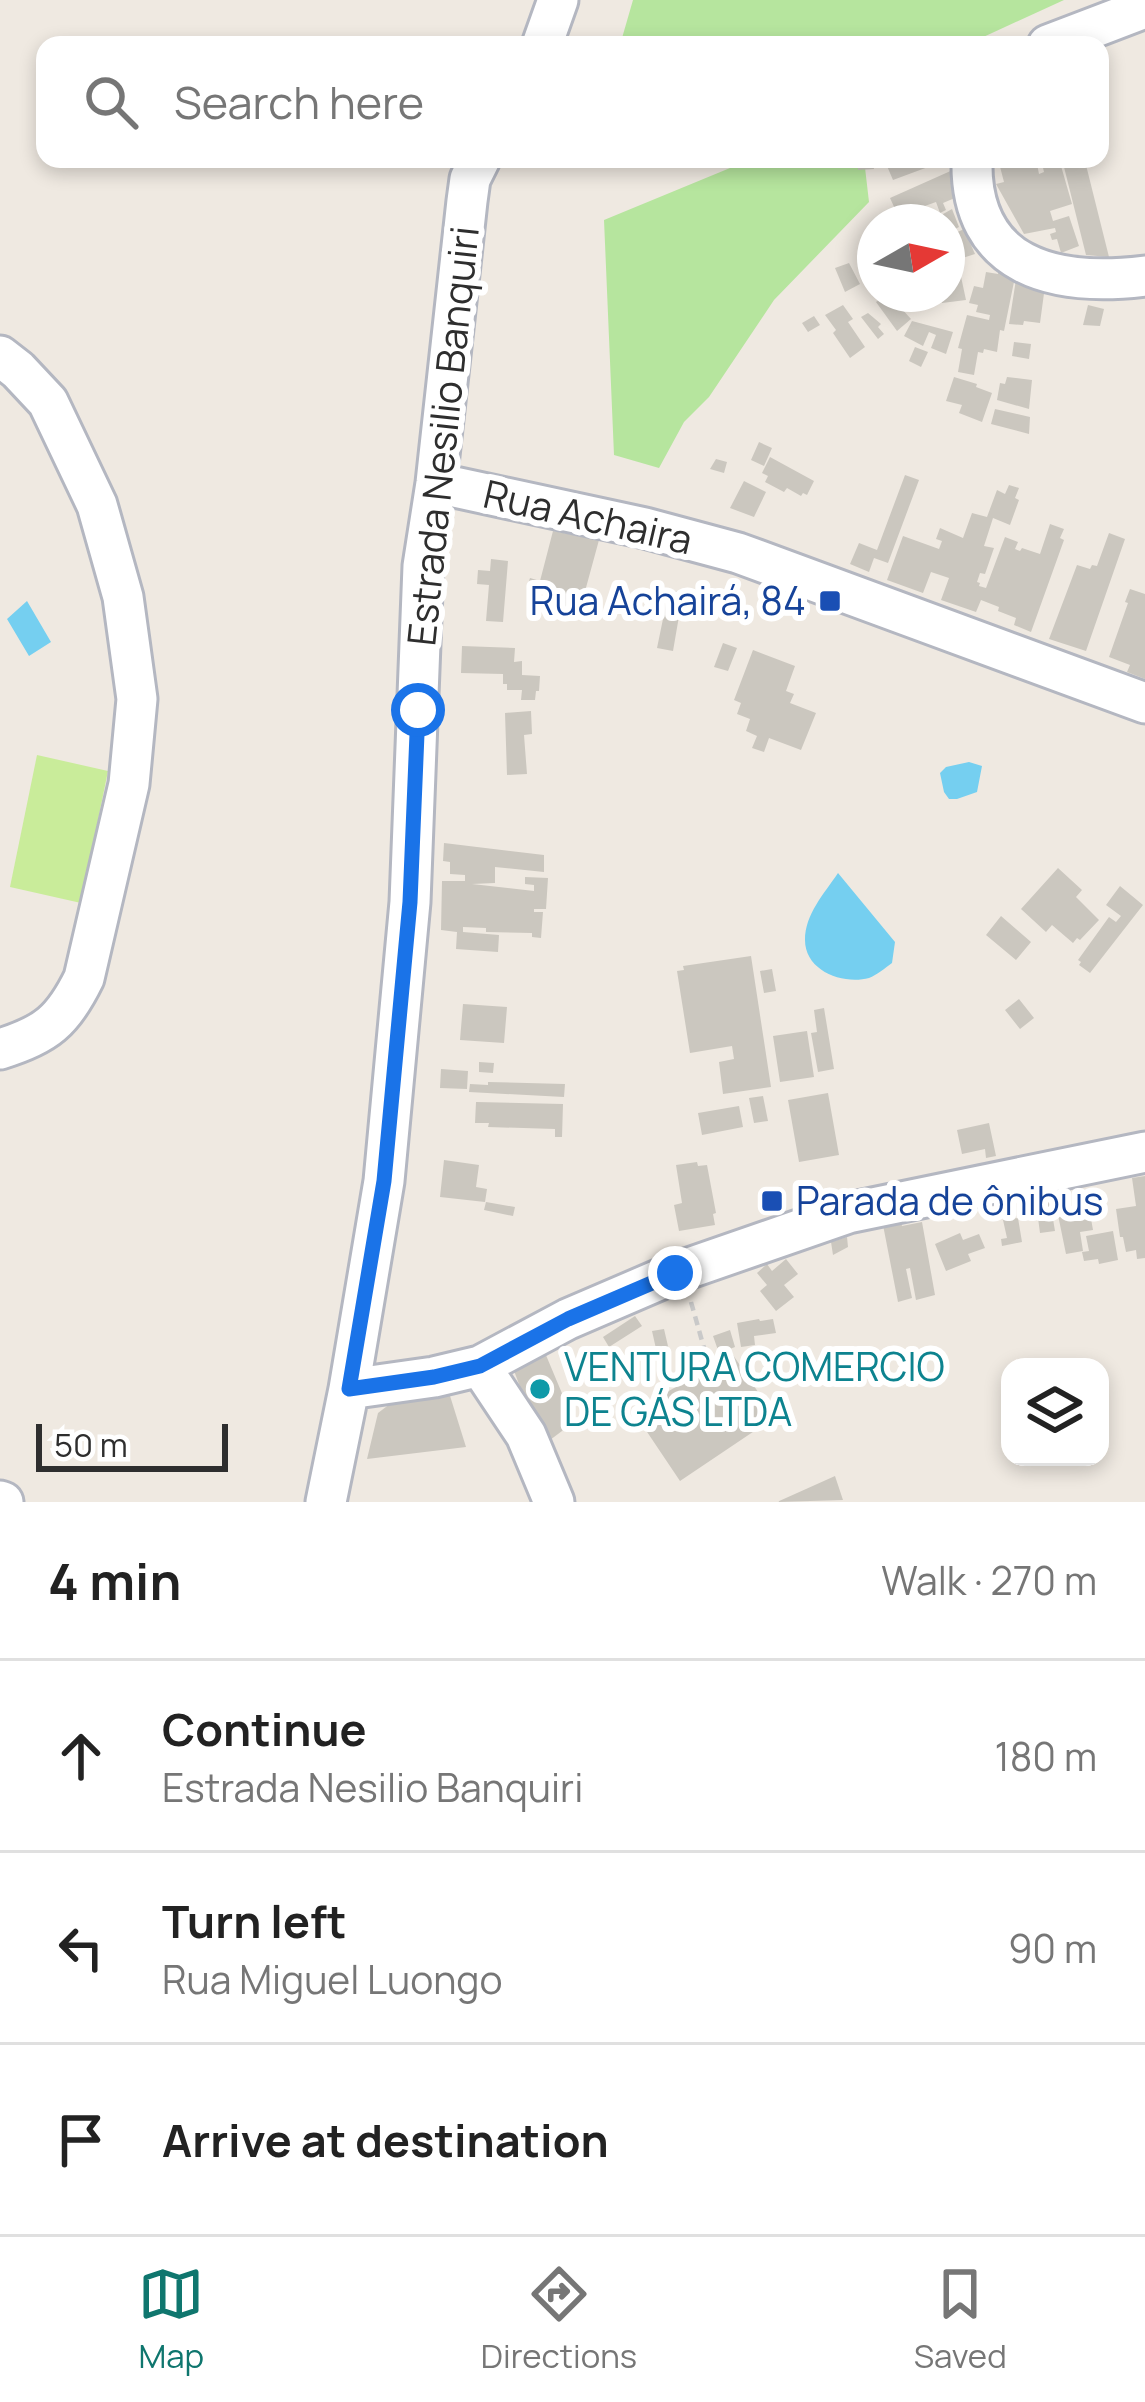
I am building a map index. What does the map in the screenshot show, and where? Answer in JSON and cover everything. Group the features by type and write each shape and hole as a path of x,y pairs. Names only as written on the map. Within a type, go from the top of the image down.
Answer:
{"street":[{"path":"545,36 557,0"},
{"path":"1072,36 1145,8"},
{"name":"Estrada Nesilio Banquiri","path":"326,1502 384,1181 410,902 423,566 466,201 476,168"},
{"path":"973,168 976,203 987,228 1020,261 1045,272 1081,278 1145,276"},
{"path":"0,356 48,402 97,505 123,597 137,699 129,784 84,978 55,1024 0,1049"},
{"name":"Rua Achaira","path":"436,483 738,553 1145,703"},
{"path":"349,1389 480,1366 568,1319 675,1273 848,1213 1145,1152"},
{"path":"480,1366 526,1435 554,1502"}],"path":[{"path":"687,1285 706,1355"}],"green space":[{"path":"633,0 1064,0 986,36 623,36"},
{"path":"730,168 865,168 869,202 857,204 857,214 774,300 709,397 684,422 659,468 614,455 604,220"},
{"path":"37,755 108,771 81,903 10,887"}],"water":[{"path":"27,601 51,642 29,656 7,619"},
{"path":"969,762 982,766 977,792 949,799 940,773"},
{"path":"838,873 895,942 892,963 869,978 827,973 807,951 808,922"}],"building":[{"path":"888,168 925,168 893,180"},
{"path":"1000,168 1038,168 1039,174 1043,168 1062,168 1072,204 1050,211 1053,221 1069,216 1079,246 1061,253 1050,234 1055,228 1024,234 996,184 1004,182"},
{"path":"1064,168 1087,168 1109,257 1086,255"},
{"path":"955,169 962,195 943,204 893,204 890,198"},
{"path":"965,231 975,254 965,257"},
{"path":"849,263 857,286 845,292 835,268"},
{"path":"999,269 1016,272 997,352 978,352 974,375 958,372 962,349 958,348 967,315 989,320 990,315 976,312 978,305 969,303 974,286 983,288 986,272 998,274"},
{"path":"1017,273 1045,286 1040,323 1009,324"},
{"path":"843,305 865,347 850,358 825,315"},
{"path":"1088,305 1104,309 1100,326 1083,325"},
{"path":"883,312 905,312 911,319 897,331"},
{"path":"868,313 881,324 878,327 884,334 878,339 861,317"},
{"path":"814,316 820,325 808,332 802,323"},
{"path":"912,321 953,332 946,354 931,348 936,335 929,332 923,346 904,336"},
{"path":"1014,342 1031,344 1029,359 1012,356"},
{"path":"915,347 928,352 921,367 909,361"},
{"path":"954,377 992,393 982,422 959,413 962,405 946,401"},
{"path":"1007,377 1032,380 1029,409 997,400 1000,383 1005,384"},
{"path":"995,409 1030,417 1029,434 991,424"},
{"path":"759,442 772,448 764,466 751,460"},
{"path":"770,457 814,481 807,495 787,488 784,492 765,482 768,476 762,473"},
{"path":"716,459 727,462 724,473 710,469"},
{"path":"905,475 919,480 888,563 874,558 869,572 850,564 859,543 877,550"},
{"path":"744,481 766,492 754,517 730,508"},
{"path":"1009,485 1019,488 1015,498 1019,500 1010,525 993,518 984,546 994,548 985,574 980,573 979,586 986,588 1005,537 1018,542 1015,549 1040,554 1050,524 1064,529 1031,632 1014,625 1016,618 998,611 999,607 981,600 976,612 941,600 949,578 931,572 923,593 887,580 903,536 939,549 940,528 963,538 972,513 987,517 997,490 1005,494"},
{"path":"553,531 599,540 581,606 551,605 555,595 527,587 530,578 540,581"},
{"path":"1109,533 1125,539 1086,651 1049,639 1077,565 1097,566"},
{"path":"491,559 508,561 503,622 486,621 489,585 477,584 478,570 490,571"},
{"path":"1130,589 1145,594 1145,679 1127,672 1130,665 1109,657"},
{"path":"669,590 683,593 673,651 657,648"},
{"path":"723,643 737,648 728,671 714,667"},
{"path":"462,646 515,648 514,662 522,661 522,675 540,676 535,700 521,700 522,690 507,690 503,674 461,673"},
{"path":"753,650 795,666 786,691 794,694 790,703 816,713 801,750 769,738 764,752 752,748 757,736 746,731 750,719 737,714 741,703 734,700"},
{"path":"531,711 532,734 524,735 527,774 507,775 505,713"},
{"path":"444,843 544,855 544,872 495,867 495,883 472,884 534,891 534,885 525,884 525,877 548,878 546,909 534,909 543,912 541,938 532,933 463,927 463,932 499,935 498,952 456,949 457,932 441,930 442,881 465,881 465,875 450,874 450,862 443,861"},
{"path":"1058,868 1082,890 1076,897 1099,920 1073,943 1052,925 1046,932 1021,909"},
{"path":"1120,886 1143,905 1090,973 1078,960 1109,917 1116,922 1121,916 1106,905"},
{"path":"1001,916 1031,942 1016,960 986,935"},
{"path":"751,956 771,1087 723,1094 719,1062 734,1059 732,1046 690,1053 677,971 684,970 683,966"},
{"path":"772,969 776,991 764,993 760,971"},
{"path":"1019,999 1034,1018 1020,1029 1005,1010"},
{"path":"463,1004 507,1007 504,1043 460,1040"},
{"path":"824,1008 834,1069 818,1072 811,1033 817,1032 814,1010"},
{"path":"807,1031 814,1077 780,1082 773,1036"},
{"path":"479,1062 494,1063 493,1073 479,1072"},
{"path":"441,1069 468,1071 467,1089 440,1088"},
{"path":"470,1084 565,1084 564,1097 469,1092"},
{"path":"828,1093 839,1155 799,1162 788,1100"},
{"path":"763,1096 768,1121 754,1123 749,1098"},
{"path":"476,1102 563,1104 562,1137 555,1137 555,1129 475,1123"},
{"path":"739,1106 743,1127 702,1135 698,1113"},
{"path":"989,1123 996,1156 986,1158 985,1149 962,1154 957,1130"},
{"path":"444,1160 479,1165 476,1187 487,1189 485,1202 440,1197"},
{"path":"676,1165 707,1165 715,1225 679,1231 674,1205 682,1203"},
{"path":"1145,1176 1145,1258 1137,1259 1136,1250 1126,1252 1116,1209 1136,1206 1132,1178"},
{"path":"1050,1201 1055,1231 1040,1233 1036,1203"},
{"path":"486,1202 515,1207 513,1216 484,1210"},
{"path":"1090,1213 1093,1230 1080,1232 1083,1251 1066,1254 1058,1215"},
{"path":"1018,1218 1022,1242 1002,1246 1001,1239 1007,1238 1003,1220"},
{"path":"901,1221 902,1226 922,1222 935,1295 916,1300 910,1268 906,1269 912,1298 898,1302 883,1225"},
{"path":"1113,1231 1118,1260 1084,1261 1082,1252 1089,1251 1086,1236"},
{"path":"960,1233 963,1240 979,1234 985,1248 968,1254 971,1261 946,1271 935,1244"},
{"path":"847,1237 848,1247 833,1255 831,1242"},
{"path":"786,1259 798,1274 784,1285 794,1297 776,1311 760,1291 767,1285 757,1273 767,1264 772,1271"},
{"path":"635,1316 642,1326 609,1347 603,1337"},
{"path":"773,1319 776,1333 754,1336 755,1345 741,1347 737,1323"},
{"path":"664,1329 671,1359 659,1362 652,1331"},
{"path":"730,1330 735,1347 719,1353 713,1336"},
{"name":"VENTURA COMERCIO DE GÁS LTDA","path":"543,1348 574,1422 542,1446 513,1368"},
{"path":"733,1355 775,1417 680,1481 633,1411"},
{"path":"446,1383 466,1447 367,1459 378,1413 407,1391"},
{"path":"835,1476 843,1500 777,1502"}],"place":[{"name":"Rua Achairá, 84","path":"830,601"},
{"name":"Parada de ônibus","path":"772,1201"},
{"name":"VENTURA COMERCIO DE GÁS LTDA","path":"540,1389"}],"route":[{"path":"418,710 410,902 384,1181 349,1389 480,1366 568,1319 675,1273"}]}
